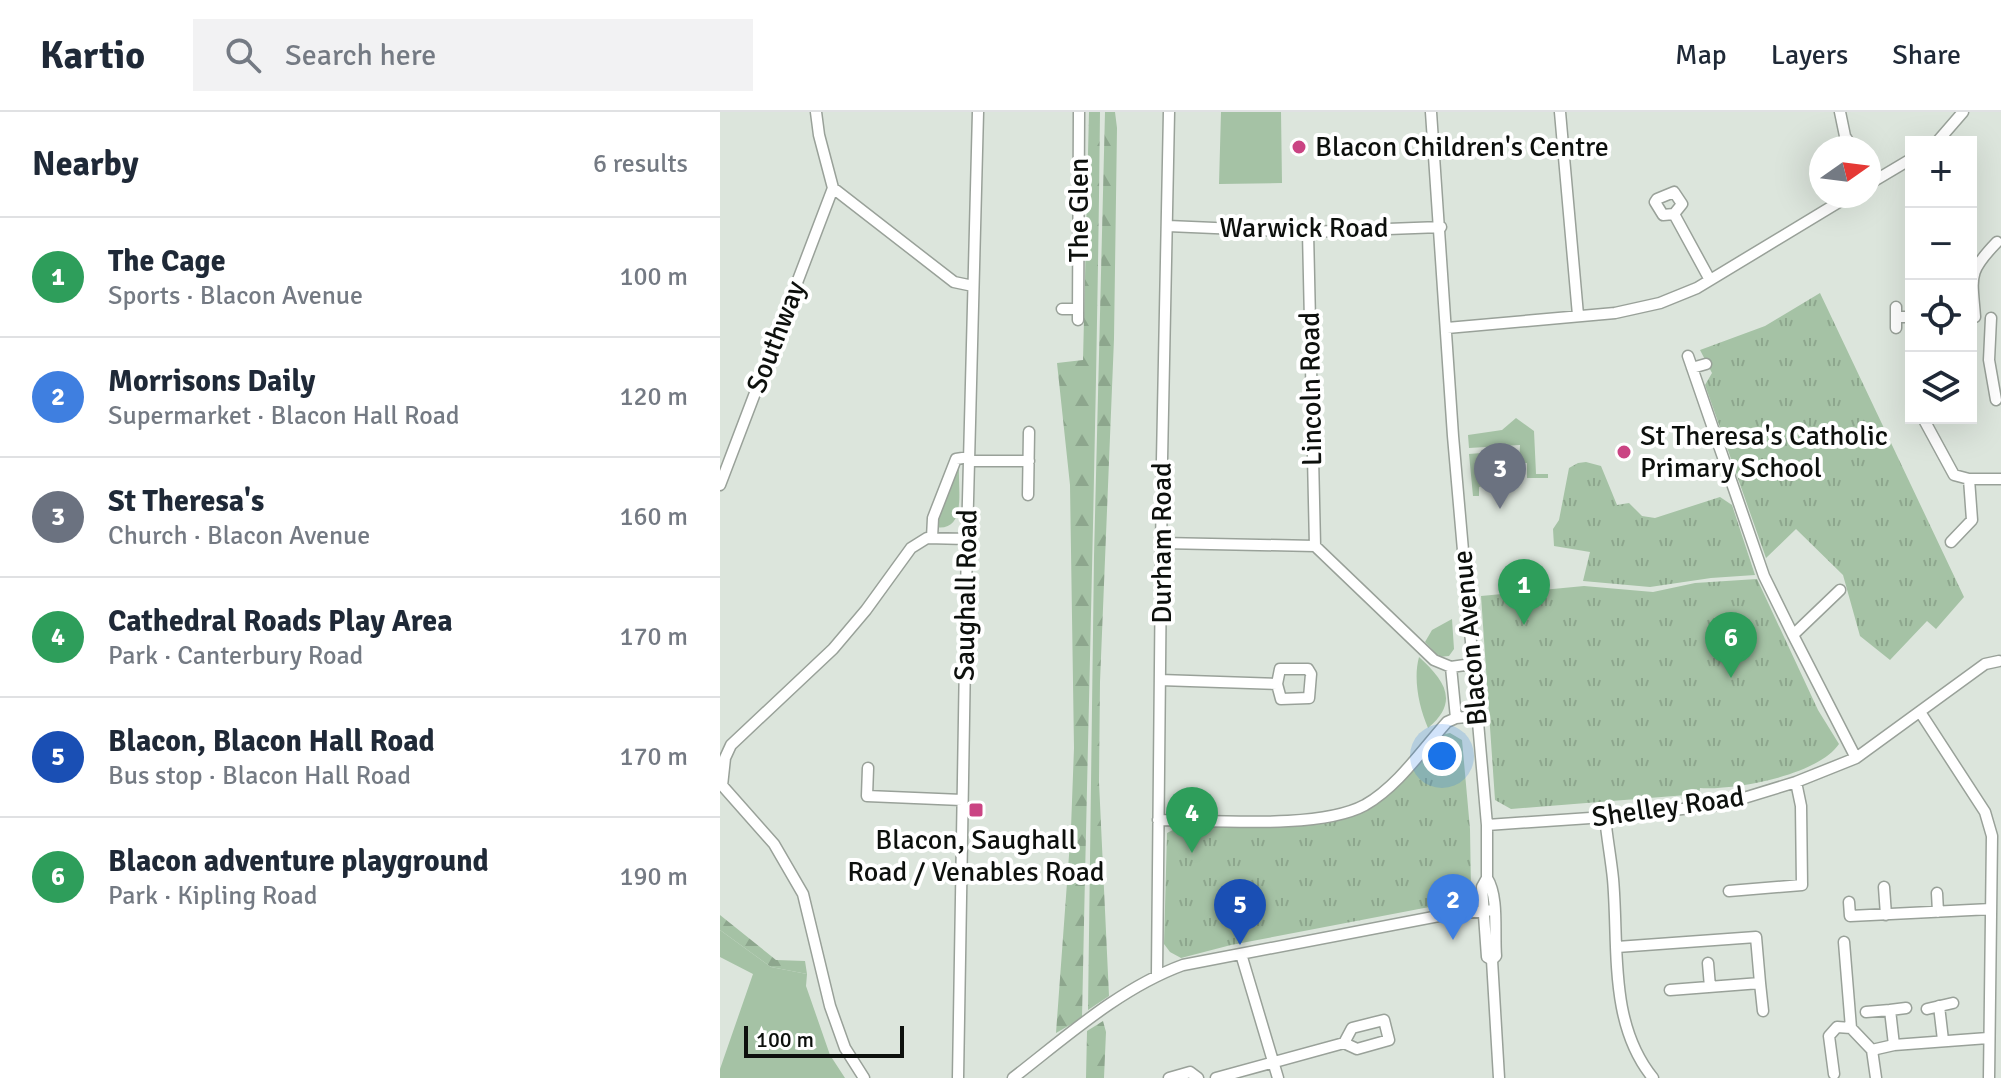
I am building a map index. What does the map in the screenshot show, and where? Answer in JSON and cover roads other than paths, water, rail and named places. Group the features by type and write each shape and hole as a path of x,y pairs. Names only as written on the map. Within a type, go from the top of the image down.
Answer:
{"street":[{"path":"816,112 833,188 954,282 973,286"},
{"name":"Saughall Road","path":"958,1078 978,112"},
{"name":"The Glen","path":"1062,309 1078,314 1079,112"},
{"name":"Durham Road","path":"1157,975 1169,112"},
{"name":"Blacon Avenue","path":"1431,112 1453,436 1487,825 1487,878 1492,886 1488,906 1496,956 1492,960 1499,1078"},
{"path":"1560,112 1578,315"},
{"path":"1840,112 1845,136"},
{"path":"1942,136 1963,112"},
{"path":"1881,176 1905,162"},
{"name":"Southway","path":"720,485 833,188"},
{"path":"1447,328 1615,313 1660,303 1697,288 1829,208"},
{"path":"1674,214 1710,280"},
{"name":"Warwick Road","path":"1168,226 1308,232 1441,227"},
{"name":"Lincoln Road","path":"1308,232 1315,546"},
{"path":"1973,280 1977,263 1999,244 1988,235"},
{"path":"1896,317 1905,317"},
{"path":"1991,394 1989,360 1996,318"},
{"path":"1688,356 1764,576 1856,758"},
{"path":"1692,368 1706,364"},
{"path":"1926,424 1954,475 1969,479 2001,479"},
{"path":"1028,495 1029,432"},
{"path":"932,538 933,518 956,459 1029,461"},
{"path":"1952,536 1972,520 1969,479"},
{"path":"864,1078 845,1048 830,1006 803,894 774,844 721,784 725,758 731,745 833,649 911,548 932,538 967,539"},
{"path":"1162,543 1315,546 1434,660 1451,667 1472,664"},
{"path":"1793,635 1840,590"},
{"name":"Shelley Road","path":"1487,825 1729,804 1856,758 1985,664 2000,662"},
{"path":"1451,667 1456,718"},
{"path":"1160,680 1277,684"},
{"path":"1920,712 1985,812 1992,836 1989,1078"},
{"path":"1158,820 1310,821 1344,813 1363,806 1379,795 1447,722 1476,716"},
{"path":"868,768 867,796 962,800"},
{"path":"1729,891 1802,885 1801,806 1796,782"},
{"path":"1605,817 1613,880 1621,1008 1640,1062 1653,1078"},
{"path":"1884,887 1886,915"},
{"path":"1937,893 1938,912"},
{"path":"1849,902 1850,916 1991,909"},
{"path":"1013,1078 1091,1017 1157,975 1183,965 1455,913 1462,915 1488,906"},
{"path":"1617,947 1756,937 1763,1011"},
{"path":"1844,942 1851,964 1851,1028"},
{"path":"1241,954 1278,1078"},
{"path":"1708,963 1710,987"},
{"path":"1670,990 1760,983"},
{"path":"1943,1040 1933,1007 1953,1003"},
{"path":"1866,1012 1906,1008"},
{"path":"1890,1010 1894,1045"},
{"path":"1835,1070 1829,1036 1837,1027 1851,1028 1872,1050 1876,1078"},
{"path":"1872,1050 1894,1045 1988,1038"},
{"path":"1216,1078 1344,1043"},
{"path":"1169,1078 1190,1072 1198,1078"}],"place":[{"name":"Blacon Children's Centre","path":"1299,147"},
{"name":"St Theresa's Catholic Primary School","path":"1624,452"},
{"name":"St Theresa's","path":"1500,509"},
{"name":"The Cage","path":"1524,625"},
{"name":"Blacon adventure playground","path":"1731,678"},
{"name":"Blacon, Saughall Road / Venables Road","path":"976,810"},
{"name":"Cathedral Roads Play Area","path":"1192,853"},
{"name":"Morrisons Daily","path":"1453,940"},
{"name":"Blacon, Blacon Hall Road","path":"1240,945"}]}
